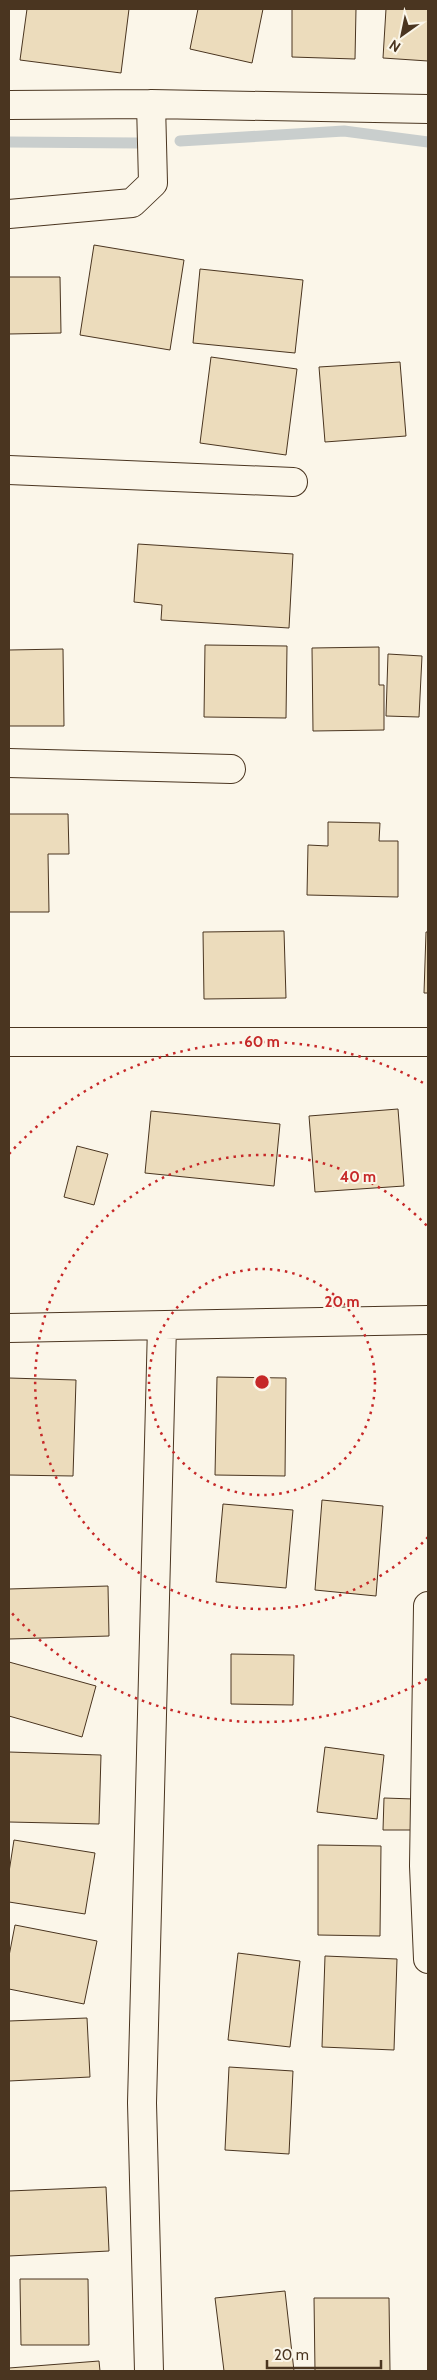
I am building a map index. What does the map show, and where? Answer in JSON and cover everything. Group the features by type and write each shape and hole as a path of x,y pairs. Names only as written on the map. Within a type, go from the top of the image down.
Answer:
{"street":[{"path":"9,105 151,104 428,109"},
{"path":"9,214 132,203 154,183 151,104"},
{"path":"9,470 294,482"},
{"path":"9,763 231,769"},
{"path":"9,1042 428,1042"},
{"path":"9,1328 428,1320"},
{"path":"149,2371 142,2103 162,1326"},
{"path":"428,1606 424,1866 428,1959"}],"building":[{"path":"27,9 129,9 121,73 20,60"},
{"path":"198,9 263,9 252,63 190,49"},
{"path":"292,9 356,9 355,59 292,57"},
{"path":"386,9 428,9 428,61 383,58"},
{"path":"94,245 184,260 170,350 80,335"},
{"path":"200,269 303,280 295,353 193,343"},
{"path":"9,277 60,277 61,333 9,334"},
{"path":"211,357 297,369 286,455 200,443"},
{"path":"400,362 406,436 325,442 319,367"},
{"path":"138,544 293,554 289,628 161,620 162,605 134,602"},
{"path":"205,645 287,646 286,718 204,717"},
{"path":"379,647 379,685 384,685 384,730 313,731 312,648"},
{"path":"63,649 64,726 9,726 9,650"},
{"path":"388,654 422,656 419,717 386,716"},
{"path":"9,814 68,814 69,854 48,854 49,912 9,912"},
{"path":"328,822 380,823 379,841 398,841 398,897 307,895 308,845 328,846"},
{"path":"284,931 286,998 204,999 203,932"},
{"path":"426,932 428,932 428,993 424,993"},
{"path":"398,1109 404,1186 315,1192 309,1116"},
{"path":"151,1111 280,1124 274,1186 145,1173"},
{"path":"77,1146 108,1154 94,1205 64,1197"},
{"path":"217,1377 286,1378 285,1476 215,1475"},
{"path":"9,1378 76,1380 73,1476 9,1475"},
{"path":"322,1500 383,1506 376,1596 315,1590"},
{"path":"223,1504 293,1510 286,1588 216,1582"},
{"path":"108,1586 109,1636 9,1639 9,1589"},
{"path":"231,1654 294,1655 293,1705 231,1704"},
{"path":"9,1662 96,1686 82,1737 9,1716"},
{"path":"325,1747 384,1755 377,1819 317,1812"},
{"path":"9,1752 101,1755 99,1824 9,1822"},
{"path":"384,1798 414,1799 413,1830 383,1830"},
{"path":"14,1840 95,1853 85,1914 9,1902 9,1872"},
{"path":"318,1845 381,1846 380,1936 318,1935"},
{"path":"15,1925 97,1941 84,2004 9,1989 9,1956"},
{"path":"238,1953 300,1961 290,2047 228,2040"},
{"path":"325,1956 397,1959 394,2050 322,2047"},
{"path":"87,2018 90,2077 9,2081 9,2021"},
{"path":"229,2067 293,2071 289,2154 225,2150"},
{"path":"106,2187 109,2251 9,2256 9,2191"},
{"path":"20,2279 88,2279 89,2345 21,2345"},
{"path":"285,2291 294,2371 224,2371 215,2298"},
{"path":"314,2298 389,2298 390,2371 315,2371"},
{"path":"99,2361 100,2371 9,2371 9,2368"}],"waterway":[{"path":"180,141 344,131 428,142"},
{"path":"9,142 138,143"}]}
